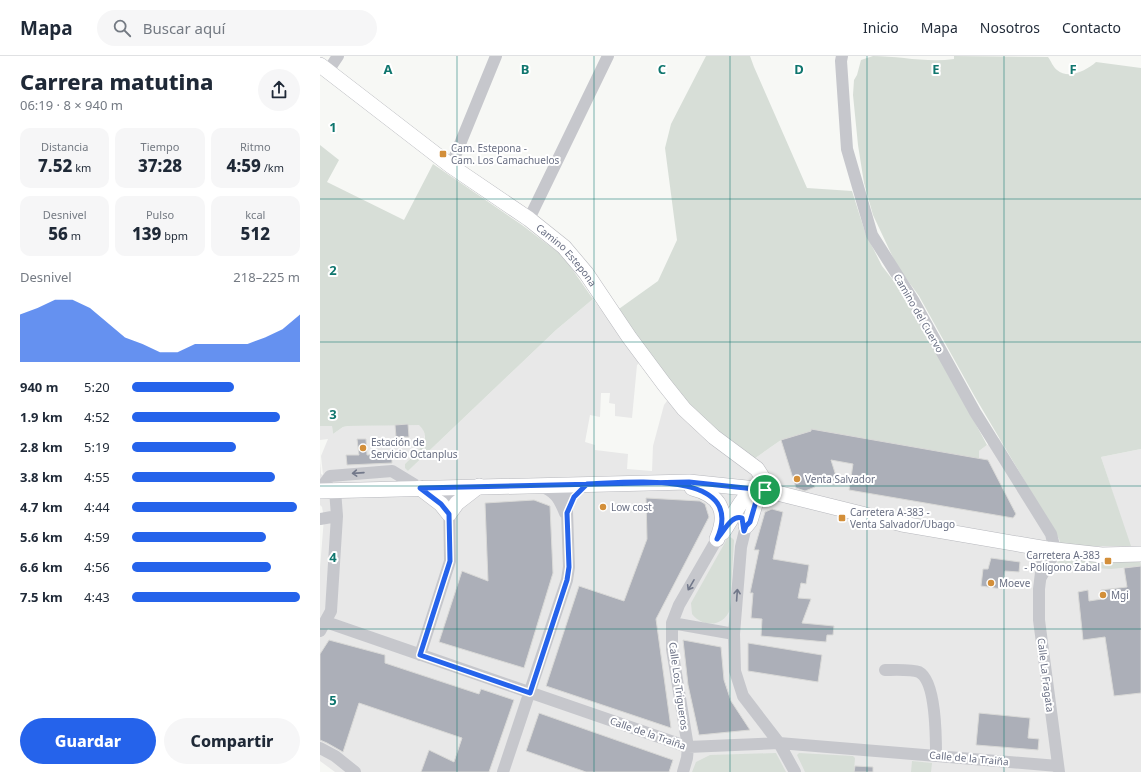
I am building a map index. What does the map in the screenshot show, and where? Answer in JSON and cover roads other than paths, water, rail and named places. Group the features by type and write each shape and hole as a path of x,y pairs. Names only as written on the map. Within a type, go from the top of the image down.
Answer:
{"main road":[{"name":"Camino Estepona","path":"324,68 451,166 530,219 564,247 586,273 629,337 684,409 714,437 757,468 764,480 755,490"},
{"path":"657,482 694,488 714,497 720,505 723,518 717,539"},
{"path":"328,490 689,482 755,490 902,524 1049,549 1102,555 1141,554"},
{"path":"420,488 441,504 449,514 457,503 479,486"},
{"path":"717,539 732,519 745,497 755,490"},
{"path":"745,528 750,522 757,498 755,490"},
{"path":"732,519 739,517 742,518 745,528"}],"street":[{"path":"324,68 338,56"},
{"path":"451,166 496,56"},
{"path":"530,219 608,56"},
{"name":"Camino del Cuervo","path":"842,56 841,61 847,150 872,235 912,300 975,412 1051,534 1049,549"},
{"path":"323,626 331,611 336,516 328,490 330,476 338,474 392,471 420,488"},
{"path":"384,472 385,489"},
{"path":"328,490 338,474"},
{"path":"503,772 567,580 569,567 566,484"},
{"path":"568,517 574,497 587,484"},
{"path":"537,485 554,493 568,517"},
{"path":"420,655 450,561 449,487"},
{"path":"320,518 336,516"},
{"path":"745,528 741,554 734,634 735,671 743,696 779,743 795,772"},
{"name":"Calle Los Trigueros","path":"683,772 688,747 672,649 672,623 679,605 717,539"},
{"name":"Calle La Fragata","path":"1049,549 1041,577 1038,602 1058,769"},
{"path":"672,623 734,634"},
{"name":"Calle de la Traiña","path":"323,626 420,655 688,747 779,743 936,755 1058,769"},
{"path":"885,670 916,671 926,679 931,693 935,724 936,755"},
{"path":"320,748 335,756 355,772"}],"place":[{"name":"Cam. Estepona - Cam. Los Camachuelos","path":"443,154"},
{"name":"Estación de Servicio Octanplus","path":"363,448"},
{"name":"Venta Salvador","path":"797,479"},
{"name":"Low cost","path":"603,507"},
{"name":"Carretera A-383 - Venta Salvador/Ubago","path":"842,518"},
{"name":"Carretera A-383 - Polígono Zabal","path":"1108,561"},
{"name":"Moeve","path":"991,583"},
{"name":"Mgi","path":"1103,595"}]}
